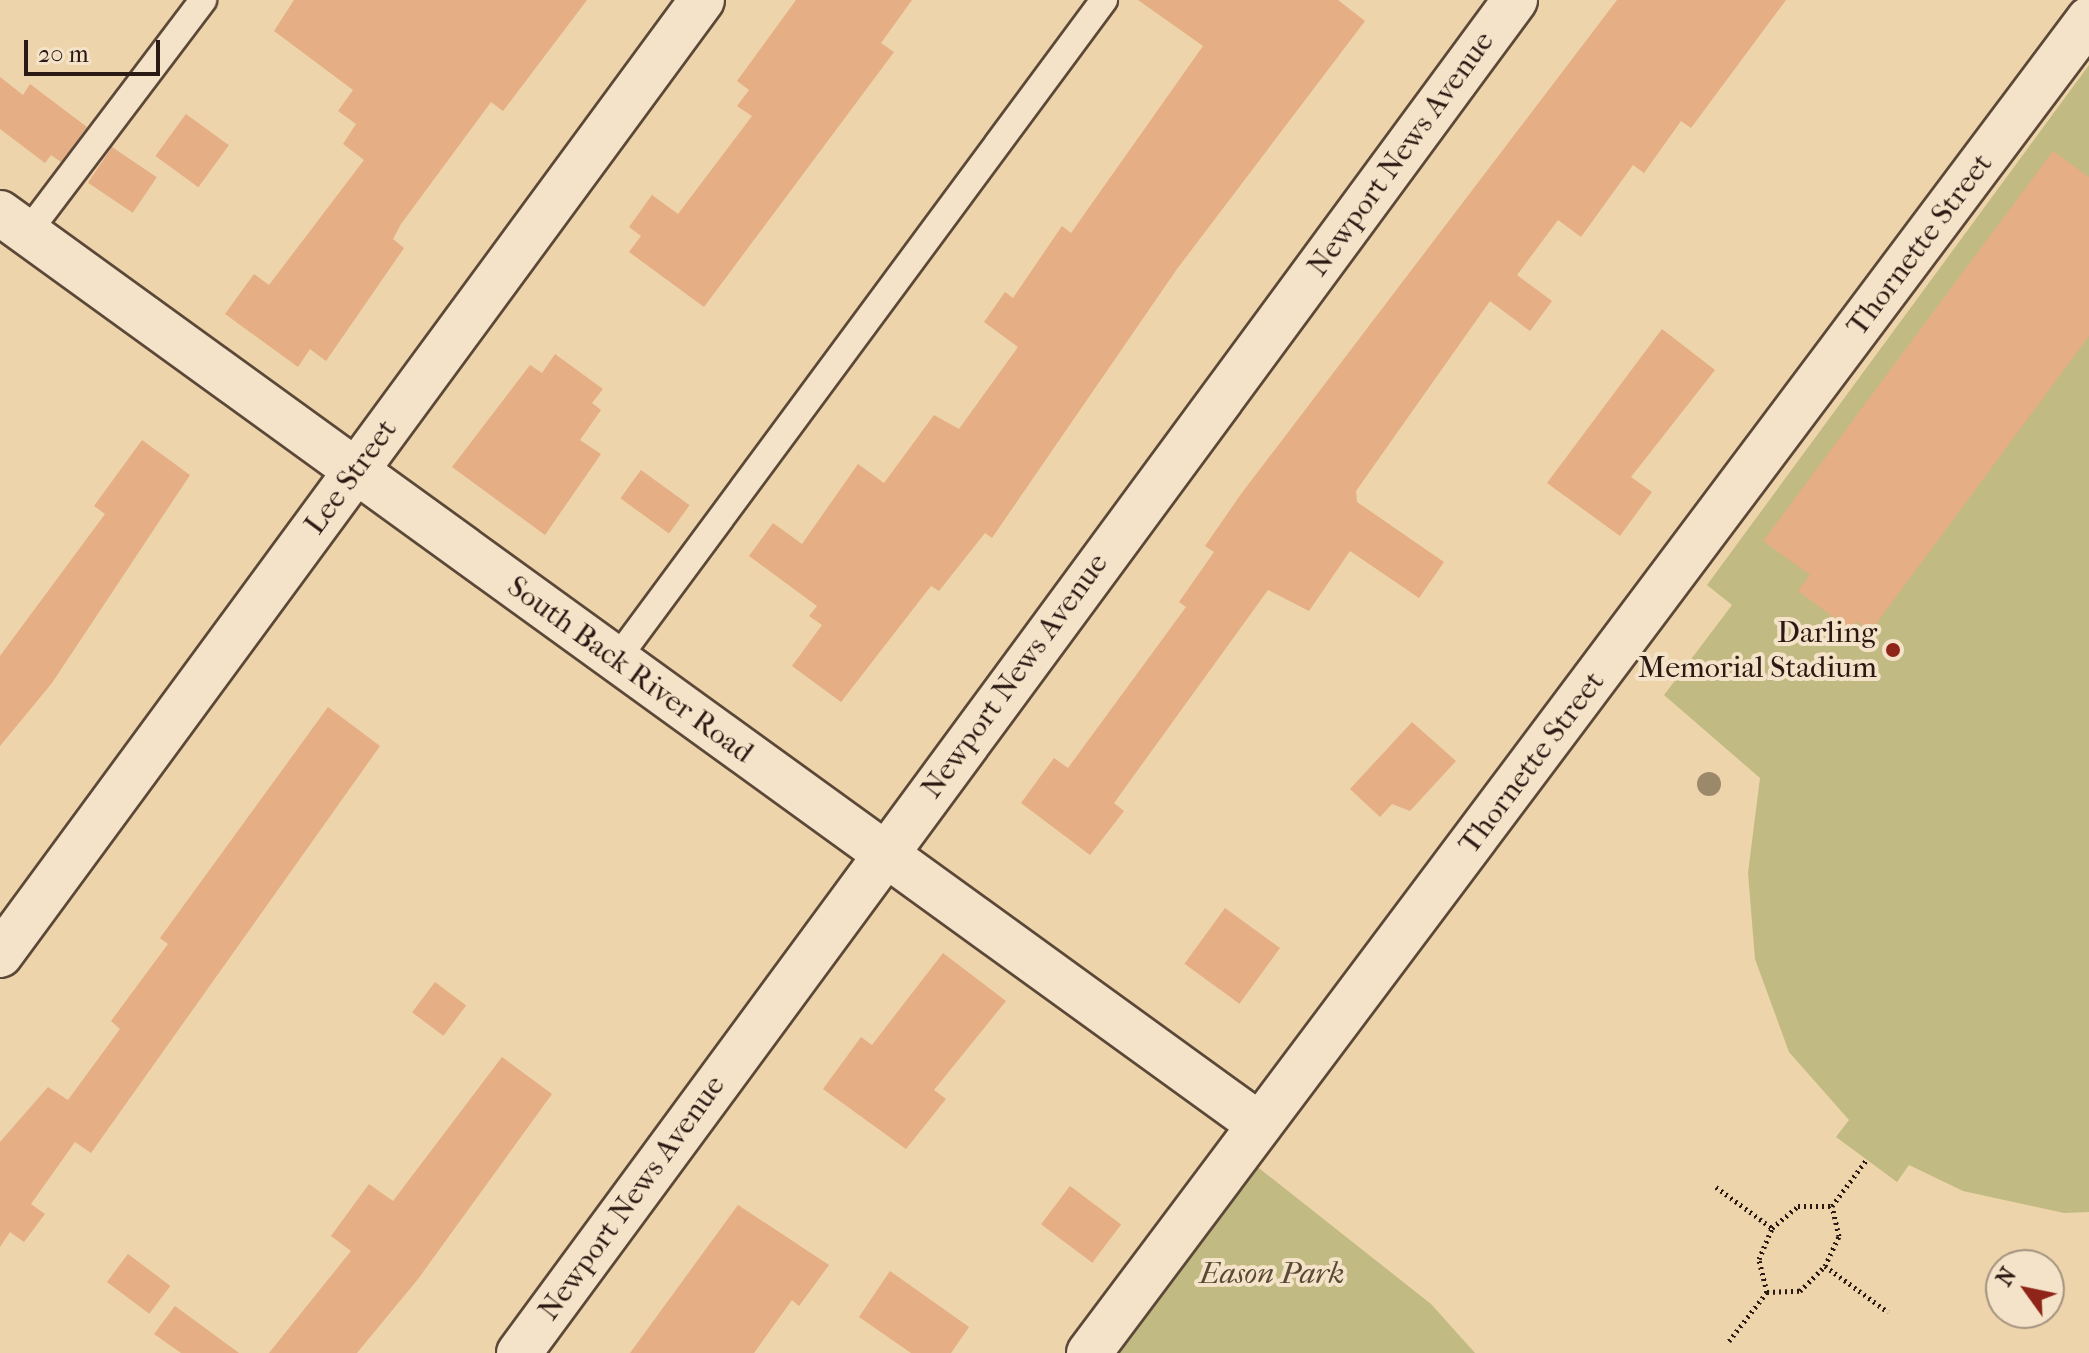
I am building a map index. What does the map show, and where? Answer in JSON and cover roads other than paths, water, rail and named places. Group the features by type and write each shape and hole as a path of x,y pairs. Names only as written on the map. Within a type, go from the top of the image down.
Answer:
{"street":[{"name":"Lee Street","path":"0,955 702,0"},
{"name":"Newport News Avenue","path":"519,1353 1515,0"},
{"name":"Thornette Street","path":"1089,1353 2089,19"},
{"name":"South Back River Road","path":"14,223 354,473 885,852 1260,1125"}],"lane":[{"path":"14,223 203,0"},
{"path":"616,660 1104,0"}],"place":[{"name":"Darling Memorial Stadium","path":"1893,650"}],"park label":[{"name":"Eason Park","path":"1272,1274"}]}
